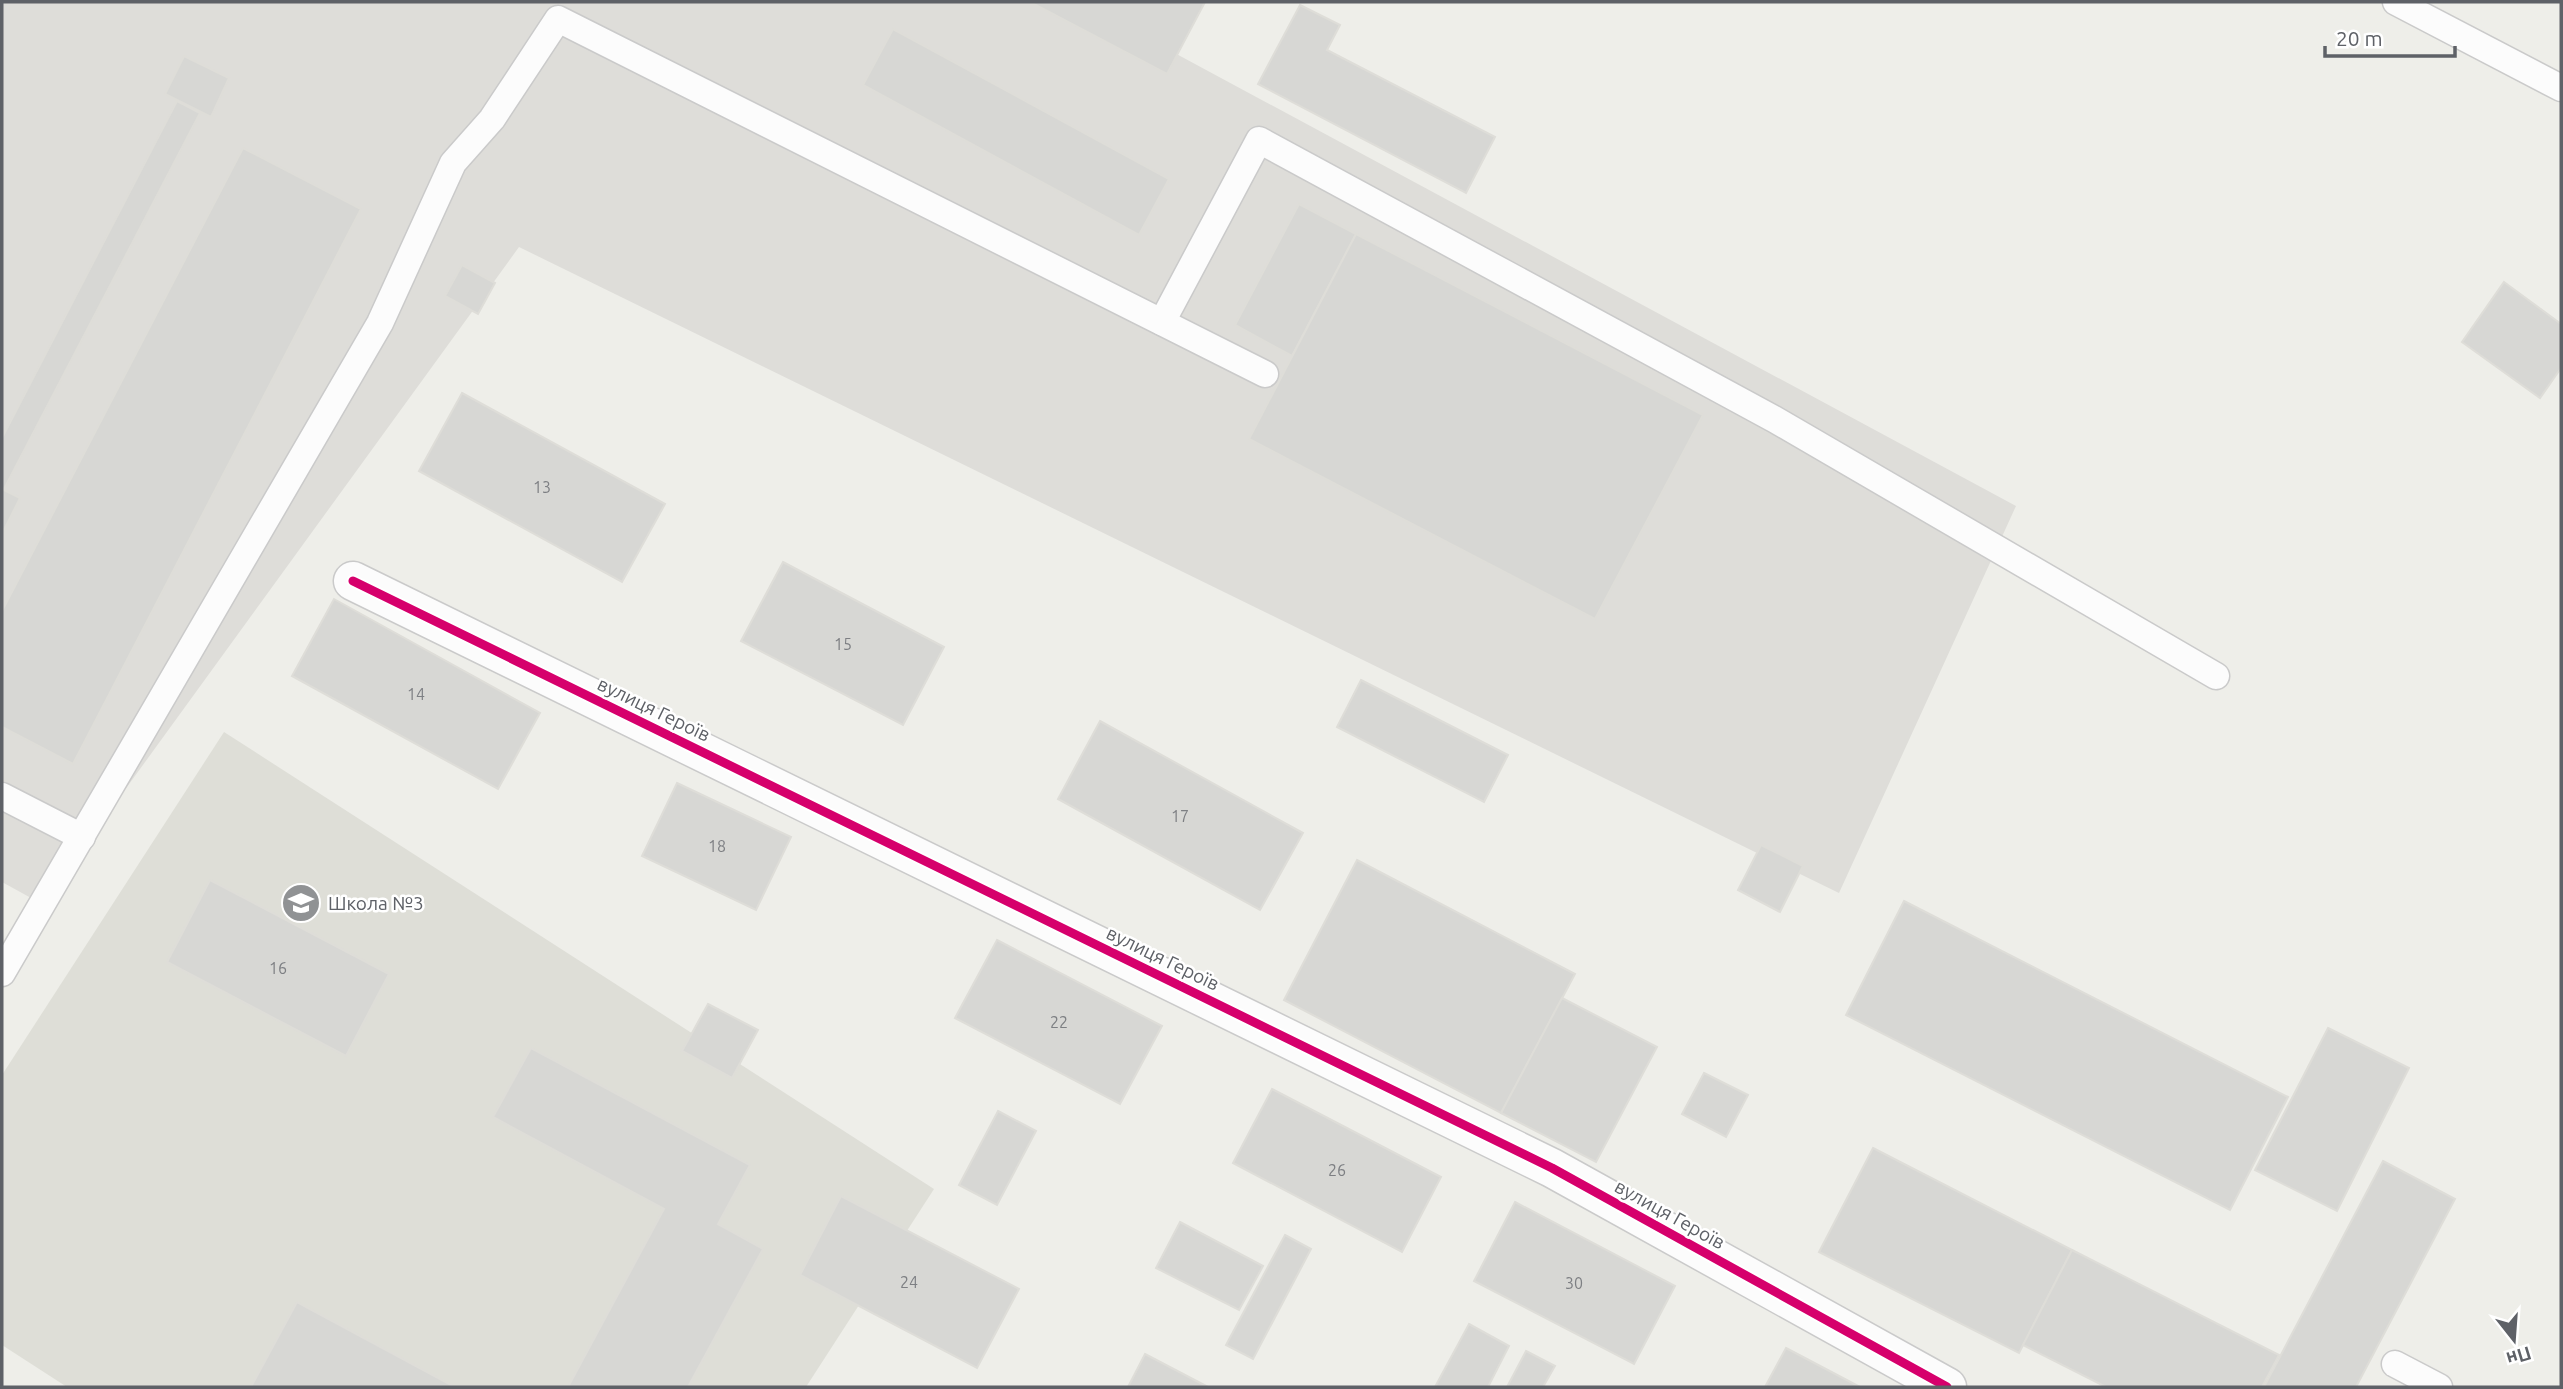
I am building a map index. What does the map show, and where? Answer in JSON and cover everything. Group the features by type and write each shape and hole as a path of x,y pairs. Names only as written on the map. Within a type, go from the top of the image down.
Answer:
{"street":[{"name":"вулиця Героїв","path":"353,582 1552,1168 1947,1387"}],"lane":[{"path":"2396,2 2561,88"},
{"path":"2,973 380,323 453,163 492,119 558,19 1265,374"},
{"path":"1162,322 1259,140 1774,419 2216,676"},
{"path":"2,796 82,836"},
{"path":"2395,1364 2439,1387"}],"shaded area":[{"path":"2,2 1080,2 2016,506 1839,893 519,247 42,904 2,882"},
{"name":"Школа №3","path":"224,732 934,1189 806,1387 67,1387 2,1345 2,1075"}],"building":[{"path":"1030,2 1205,2 1167,74"},
{"path":"1300,5 1340,25 1327,50 1495,137 1466,193 1258,84"},
{"path":"893,29 1169,179 1139,235 863,85"},
{"path":"184,56 229,78 211,117 165,94"},
{"path":"177,101 200,113 4,489 2,438"},
{"path":"243,148 361,209 73,764 2,727 2,611"},
{"path":"1299,204 1356,234 1292,356 1235,325"},
{"path":"1356,234 1703,415 1595,619 1249,439"},
{"path":"462,265 495,283 478,314 445,296"},
{"path":"2504,282 2561,324 2561,368 2540,398 2462,342"},
{"path":"462,393 665,504 622,582 419,471"},
{"path":"2,489 20,498 2,534"},
{"path":"783,562 944,647 903,725 741,641"},
{"path":"334,599 540,713 498,789 292,676"},
{"path":"1361,680 1508,755 1484,802 1337,727"},
{"path":"1100,721 1303,833 1260,910 1058,799"},
{"path":"677,783 791,837 756,910 642,856"},
{"path":"1761,845 1803,866 1780,912 1738,890"},
{"path":"1357,860 1575,974 1501,1113 1284,1000"},
{"path":"210,880 389,974 346,1056 167,962"},
{"path":"1904,901 2288,1097 2230,1210 1846,1015"},
{"path":"997,940 1162,1026 1120,1104 955,1018"},
{"path":"1562,998 1657,1047 1596,1162 1501,1113"},
{"path":"708,1004 758,1030 732,1078 682,1051"},
{"path":"2328,1028 2409,1068 2337,1211 2255,1170"},
{"path":"531,1048 750,1165 718,1224 763,1249 688,1387 568,1387 664,1209 493,1117"},
{"path":"1704,1073 1748,1095 1726,1137 1682,1114"},
{"path":"1272,1089 1441,1177 1402,1252 1233,1163"},
{"path":"998,1111 1036,1131 997,1205 959,1185"},
{"path":"1873,1148 2072,1250 2019,1353 1819,1252"},
{"path":"2383,1161 2455,1199 2356,1387 2264,1387"},
{"path":"841,1196 1019,1289 977,1368 800,1275"},
{"path":"1515,1202 1675,1286 1634,1364 1474,1281"},
{"path":"1180,1222 1263,1266 1239,1310 1156,1268"},
{"path":"1285,1235 1311,1249 1253,1359 1226,1345"},
{"path":"2072,1250 2279,1355 2262,1387 2106,1387 2023,1345"},
{"path":"297,1302 455,1387 251,1387"},
{"path":"1469,1324 1509,1346 1488,1387 1435,1387"},
{"path":"1786,1348 1860,1387 1765,1387"},
{"path":"1526,1351 1555,1366 1543,1387 1507,1387"},
{"path":"1145,1354 1208,1387 1128,1387"}],"cycle path":[{"path":"353,581 1552,1168 1947,1387"}],"place":[{"name":"Школа №3","path":"301,903"}]}
